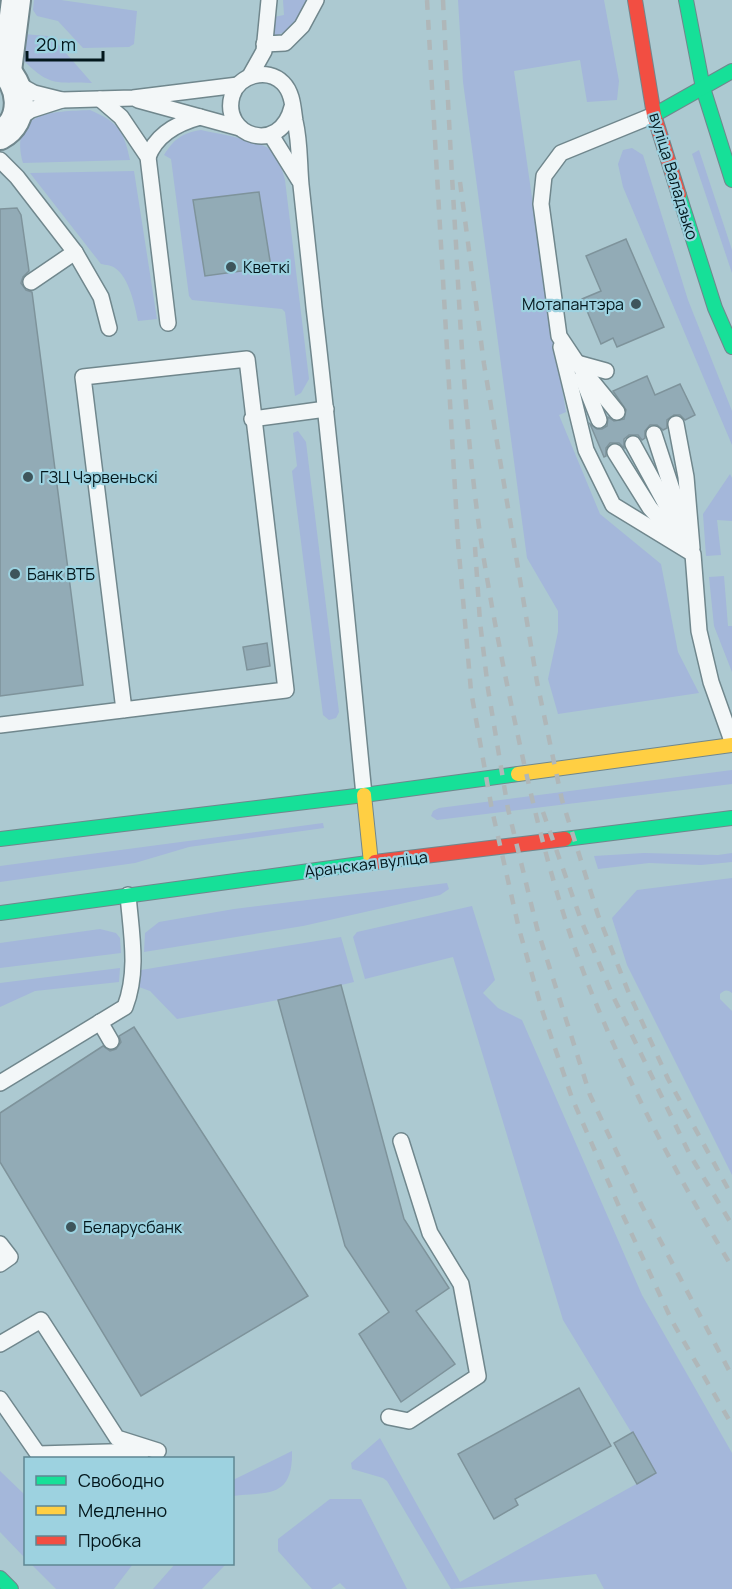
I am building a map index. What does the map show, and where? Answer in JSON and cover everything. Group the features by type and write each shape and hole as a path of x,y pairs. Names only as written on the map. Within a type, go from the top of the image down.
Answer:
{"main road":[{"name":"вуліца Валадзько","path":"635,0 654,115 715,308 732,347"},
{"path":"686,0 703,88 732,180"},
{"path":"654,115 732,71"},
{"path":"0,839 364,795 732,743"},
{"path":"364,795 371,863"},
{"name":"Аранская вуліца","path":"0,913 371,863 732,818"},
{"path":"0,1578 11,1589"}],"street":[{"path":"6,143 20,102 7,61 16,0"}],"lane":[{"path":"240,128 233,119 230,107 232,95 244,81 264,47 269,0"},
{"path":"264,47 285,43 302,26 316,0"},
{"path":"264,47 290,94 299,137 300,182 326,409 364,795"},
{"path":"7,61 34,93 62,100 133,98 244,81 261,74 273,76 283,83"},
{"path":"133,98 240,128 250,134 260,136 271,135 282,129 289,119 292,107"},
{"path":"99,99 121,117 148,157 168,323"},
{"path":"62,100 31,110 6,143 101,297 110,328"},
{"path":"654,115 561,153 544,176 541,204 558,336 586,450 613,505 693,554"},
{"path":"148,157 151,150 171,129 181,123 201,117"},
{"path":"271,135 300,182"},
{"path":"31,282 75,252"},
{"path":"558,336 617,412"},
{"path":"0,725 124,710 286,690 252,419 247,359 83,377 124,710"},
{"path":"577,363 606,371"},
{"path":"577,363 599,420"},
{"path":"252,419 326,409"},
{"path":"676,424 686,477 699,631 711,682 732,743"},
{"path":"654,434 693,554"},
{"path":"633,444 693,554"},
{"path":"615,452 650,508 693,554"},
{"path":"0,1083 125,1007 134,959 128,895"},
{"path":"100,1022 111,1041"},
{"path":"389,1417 409,1421 478,1376 461,1284 430,1233 401,1141"},
{"path":"0,1244 10,1257 0,1264"},
{"path":"0,1344 41,1320 117,1438 158,1451 38,1454 0,1399"}],"shaded area":[{"path":"34,0 61,0 137,11 134,44 129,47 83,48 58,21 37,16 33,10"},
{"path":"283,0 309,0 291,28 272,36 274,17 284,15"},
{"path":"458,0 604,0 619,81 617,100 587,102 580,60 514,71 540,254 566,412 559,415 600,514 661,564 678,652 699,693 558,714 548,679 558,632 558,611 527,558 463,82"},
{"path":"23,34 48,36 58,44 92,83 55,81 41,75 24,61"},
{"path":"90,110 113,123 118,129 125,142 130,160 23,163 20,146 22,133 28,123 37,117 49,114"},
{"path":"201,130 265,146 278,159 285,180 309,379 301,393 295,396 285,312 282,309 192,300 189,296 171,159 164,155 179,138"},
{"path":"632,148 643,155 688,300 732,411 732,445 623,187 618,164 623,150"},
{"path":"699,150 732,250 732,273 692,154"},
{"path":"134,171 157,319 138,321 131,292 120,272 113,267 101,264 30,173"},
{"path":"298,431 306,442 339,712 336,718 329,720 323,715 292,471 297,466 293,433"},
{"path":"730,474 732,478 732,521 717,520 721,555 706,556 703,514"},
{"path":"724,576 728,626 732,626 732,672 714,626 709,577"},
{"path":"732,770 732,784 437,820 431,816 433,811 439,808"},
{"path":"323,823 324,828 189,847 135,863 0,882 0,866"},
{"path":"644,853 718,855 732,853 732,862 701,865 649,863 598,869 594,856"},
{"path":"732,878 732,993 724,991 720,994 720,999 732,1011 732,1175 627,965 612,918 637,890"},
{"path":"447,883 449,889 440,895 303,926 144,952 145,933 159,922 234,909"},
{"path":"472,906 495,980 483,993 498,1008 522,1020 642,1295 732,1453 732,1589 604,1589 596,1574 451,1589 387,1481 352,1469 351,1463 380,1438 460,1582 656,1473 563,1320 453,957 365,979 353,937 357,932"},
{"path":"100,929 116,933 120,938 121,953 0,968 0,943"},
{"path":"341,937 354,982 278,1000 177,1019 150,991 139,987 141,970"},
{"path":"120,968 119,982 35,991 0,1007 0,983"},
{"path":"292,1451 288,1477 276,1490 234,1496 234,1480"},
{"path":"0,1471 24,1494 24,1557 0,1532"},
{"path":"330,1499 361,1499 407,1589 346,1589 340,1583 331,1589 312,1589 278,1551 278,1539"},
{"path":"32,1565 132,1565 114,1589 56,1589"},
{"path":"174,1565 225,1565 202,1589 153,1589"}],"building":[{"path":"259,192 271,267 205,276 193,200"},
{"name":"ГЗЦ Чэрвеньскі","path":"17,208 21,215 29,271 21,283 26,290 32,292 83,685 0,696 0,209"},
{"path":"626,239 664,327 617,347 613,338 601,344 582,299 601,291 586,256"},
{"path":"647,376 655,395 680,384 695,415 685,420 680,415 674,415 667,420 667,428 663,430 657,425 650,425 642,440 638,435 629,435 624,439 624,448 619,443 610,443 604,457 590,424 597,429 602,429 607,426 608,417 614,421 624,419 626,410 613,391"},
{"path":"267,643 270,666 247,670 243,647"},
{"path":"341,985 404,1219 449,1288 416,1311 455,1364 401,1402 359,1334 389,1312 345,1246 278,1000"},
{"path":"134,1027 308,1296 141,1396 0,1162 0,1113 103,1046 110,1051 116,1049 121,1042 119,1036"},
{"path":"579,1388 611,1446 515,1499 518,1505 494,1519 458,1454"},
{"path":"633,1432 656,1473 637,1484 614,1443"}],"railway":[{"path":"427,0 458,542 471,691 492,810 519,929 543,1013 572,1098 672,1321 732,1425"},
{"path":"443,0 460,319 472,467 489,590 525,767 557,893 577,954 603,1021 654,1128 732,1267"},
{"path":"460,182 484,364 537,682 562,800 598,915 628,991 668,1079 732,1196"},
{"path":"475,547 480,622 488,689 508,809 537,928 590,1095 642,1206 732,1376"},
{"path":"543,812 581,920 612,994 690,1155 732,1225"}],"traffic: fast":[{"path":"686,0 703,88 732,180"},
{"path":"654,115 732,71"},
{"path":"679,195 715,308 732,347"},
{"path":"0,839 518,774"},
{"path":"565,839 732,818"},
{"path":"0,913 375,862"},
{"path":"0,1578 11,1589"}],"traffic: slow":[{"path":"518,774 732,745"},
{"path":"364,795 371,863"}],"traffic: jam":[{"path":"635,0 654,115 679,195"},
{"path":"375,862 565,839"}],"place":[{"name":"Кветкі","path":"231,267"},
{"name":"Мотапантэра","path":"636,304"},
{"name":"ГЗЦ Чэрвеньскі","path":"28,477"},
{"name":"Банк ВТБ","path":"15,574"},
{"name":"Беларусбанк","path":"71,1227"}]}
